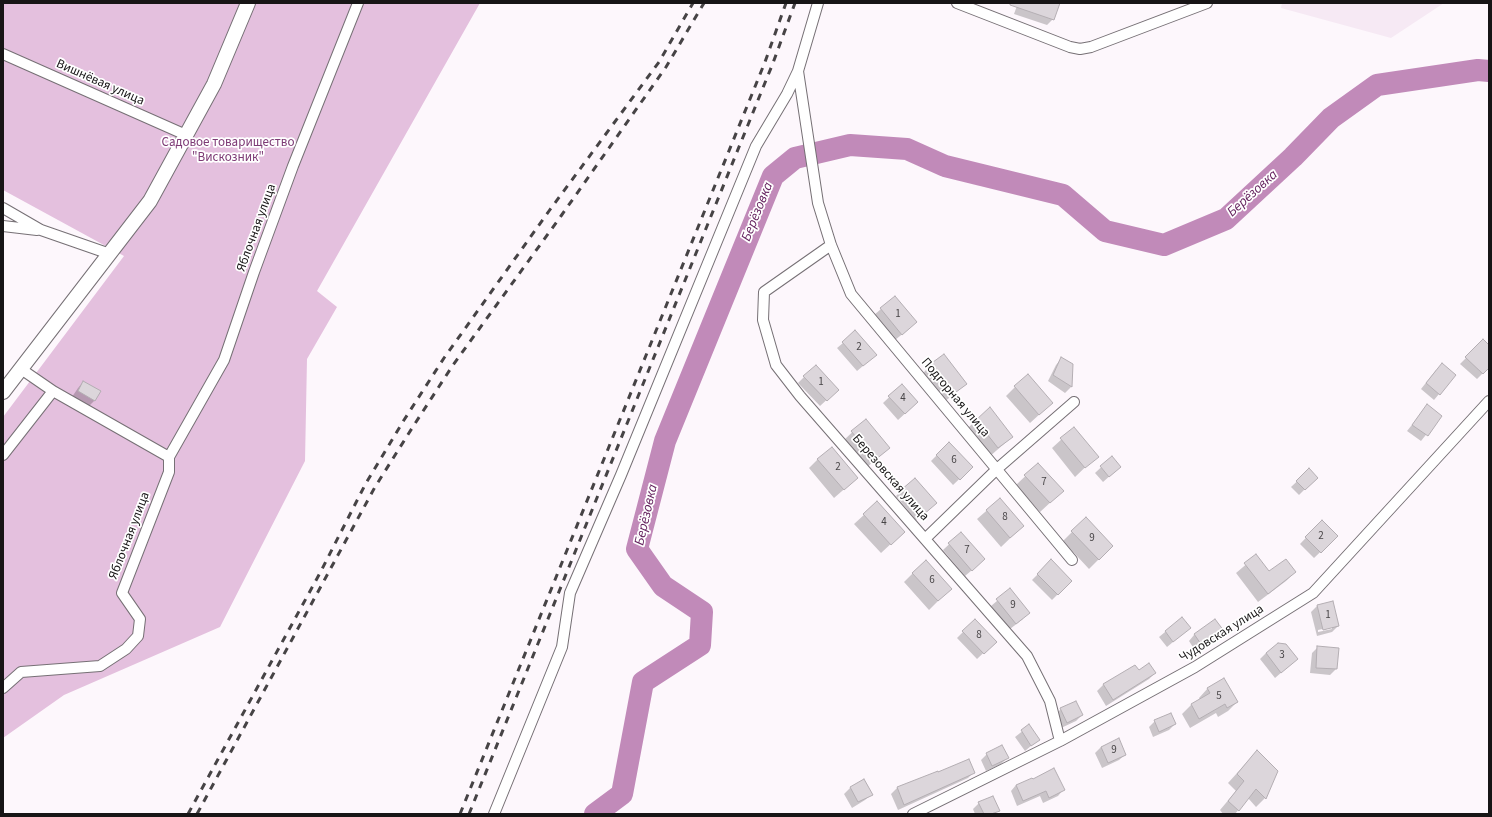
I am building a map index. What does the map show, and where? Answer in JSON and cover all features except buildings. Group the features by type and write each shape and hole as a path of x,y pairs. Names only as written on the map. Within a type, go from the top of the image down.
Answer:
{"street":[{"path":"3,392 150,201 214,84 248,3"},
{"name":"Яблочная улица","path":"3,688 21,672 100,666 126,649 138,636 140,619 122,593 169,472 169,457 224,360 254,272 293,166 358,3"},
{"path":"494,814 562,647 570,593 621,475 756,146 787,94 798,71 818,3"},
{"path":"957,3 1070,47 1080,49 1091,47 1207,3"},
{"name":"Вишнёвая улица","path":"3,54 186,135"},
{"name":"Подгорная улица","path":"798,71 818,203 831,245 851,294 1072,560"},
{"path":"3,208 41,230 110,254"},
{"path":"3,226 41,230"},
{"name":"Березовская улица","path":"831,245 764,292 763,320 776,365 800,396 926,538 1027,656 1050,702 1060,741"},
{"path":"21,369 53,391 169,457"},
{"path":"3,454 53,391"},
{"name":"Чудовская улица","path":"913,814 1060,741 1195,667 1313,592 1489,401"},
{"path":"926,538 997,469 1074,402"}],"shaded area":[{"path":"1282,3 1444,3 1391,38 1281,8"}],"green space":[{"name":"Садовое товарищество \"Вискозник\"","path":"3,3 480,3 317,291 337,307 307,359 305,461 220,627 64,695 3,738 3,417 124,256 3,190"}],"waterway":[{"name":"Берёзовка","path":"595,814 622,794 643,682 700,645 702,612 663,586 637,549 665,441 773,176 795,158 850,145 907,149 945,166 1063,195 1105,231 1164,245 1226,219 1293,157 1331,118 1377,85 1478,70 1489,71"}],"railway":[{"path":"188,814 320,573 366,483 404,420 444,358 549,211 659,62 693,3"},
{"path":"197,814 375,487 453,365 561,216 666,67 704,3"},
{"path":"460,814 765,62 786,3"},
{"path":"469,814 773,63 795,3"}]}
